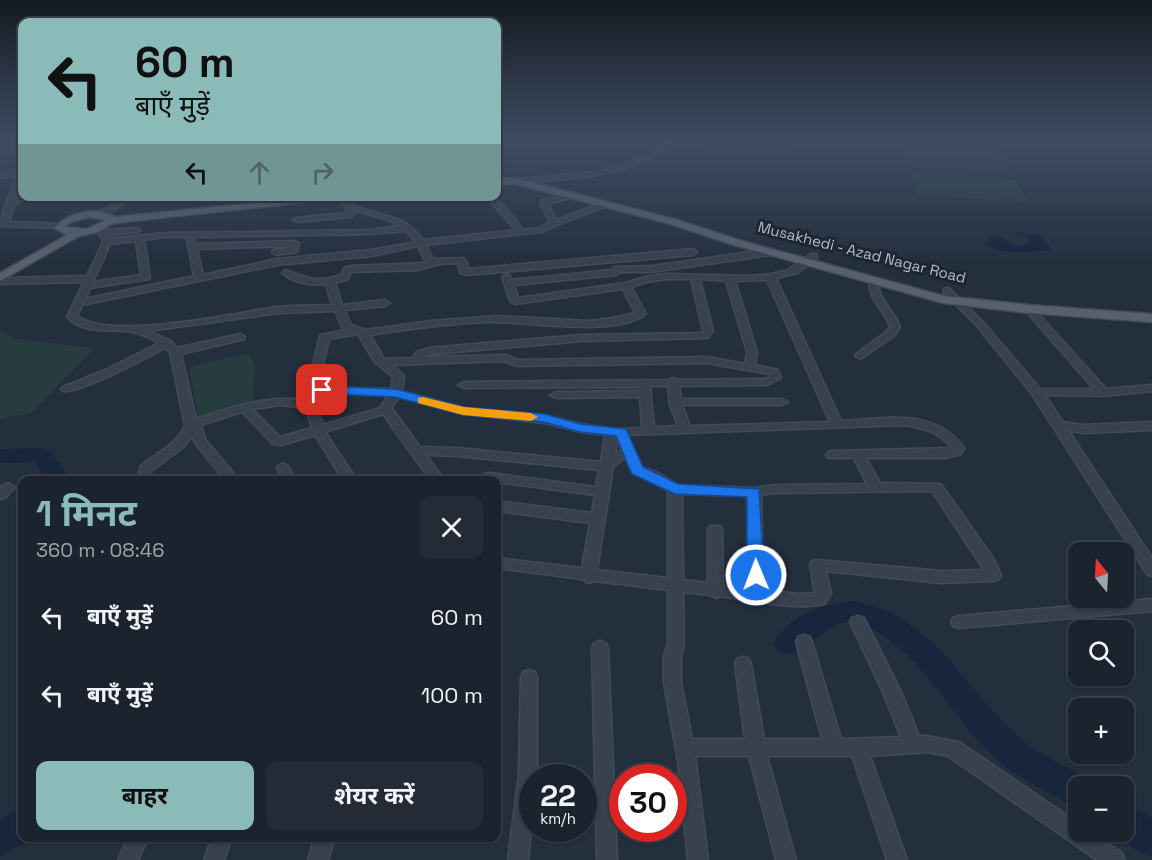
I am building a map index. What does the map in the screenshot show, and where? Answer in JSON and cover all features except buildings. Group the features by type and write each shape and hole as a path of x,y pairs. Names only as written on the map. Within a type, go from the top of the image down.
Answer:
{"main road":[{"path":"501,182 516,181 674,222 771,252 810,259 874,280 948,297 1029,309 1152,318"},
{"path":"111,220 299,201"},
{"path":"100,214 109,216 111,220 103,234 74,233 60,230 59,226 78,216 100,214"},
{"name":"Musakhedi - Azad Nagar Road","path":"674,222 734,234 810,259 948,297 1152,309"},
{"path":"0,273 74,233"},
{"path":"0,279 74,233"}],"street":[{"path":"516,181 523,180"},
{"path":"18,183 2,224 59,226"},
{"path":"554,223 544,202 570,195"},
{"path":"9,205 18,200"},
{"path":"100,214 123,201"},
{"path":"341,201 349,211 352,224 346,231"},
{"path":"492,201 522,233"},
{"path":"78,303 288,260 371,253 421,243 542,230 554,223 605,205"},
{"path":"297,219 349,211 390,218 409,228 421,243 428,261 435,263"},
{"path":"385,303 339,308 281,310 135,329 101,330 79,325 72,317 103,234 409,228"},
{"path":"275,242 280,232"},
{"path":"142,234 140,249 148,287"},
{"path":"190,234 199,279"},
{"path":"192,247 295,243 294,250 276,252"},
{"path":"286,273 294,278 310,282 330,281 345,277 347,270 351,268 419,267 460,260 463,262 463,271 467,272 647,258 693,252"},
{"path":"503,270 510,283 514,301 626,286 655,274 771,252"},
{"path":"647,258 655,274"},
{"path":"510,283 616,273 615,270 695,278 770,276 793,271 810,259"},
{"path":"770,276 792,319 810,369 837,425"},
{"path":"0,279 86,282 146,277"},
{"path":"729,277 752,352 749,369"},
{"path":"414,362 421,354 429,351 531,342 704,336 708,331 695,278"},
{"path":"860,356 890,334 895,327 890,314 874,292 874,280"},
{"path":"245,408 277,441 319,431 384,410 396,393 399,376 381,362 359,332 347,327 330,281"},
{"path":"347,476 305,404 317,369 324,337 403,327 525,319 583,324 641,314 626,286"},
{"path":"948,297 980,324 1037,392 1152,570"},
{"path":"1029,309 1103,393"},
{"path":"525,319 531,342"},
{"path":"135,329 171,347 199,440 229,476"},
{"path":"67,389 171,347 240,337"},
{"path":"381,362 506,358 516,363 706,360 774,372 776,380 673,381 645,388 556,395"},
{"path":"673,381 676,402 685,430"},
{"path":"464,385 645,388"},
{"path":"645,388 648,432"},
{"path":"1037,392 1103,393 1152,388"},
{"path":"145,476 145,470 150,464 180,441 193,424 273,402 305,404 322,390 396,393 463,411 544,418 580,428 616,432 924,423 947,435 958,448 957,451 945,454 832,455"},
{"path":"676,402 782,402"},
{"path":"384,410 390,413 433,476"},
{"path":"1057,425 1082,429 1152,426"},
{"path":"501,565 787,600 820,599 823,590 817,565 941,577 994,575 992,567 939,489 932,487 775,489 754,492 675,489 637,470 616,432"},
{"path":"588,577 605,466 616,432"},
{"path":"415,451 457,452 605,466 622,454 629,453"},
{"path":"858,454 877,489"},
{"path":"283,467 286,476"},
{"path":"501,479 602,492"},
{"path":"675,489 677,586 671,676 685,747 698,860"},
{"path":"754,492 756,596"},
{"path":"501,507 598,519"},
{"path":"715,529 716,592"},
{"path":"959,622 1152,605"},
{"path":"858,622 892,692 913,746"},
{"path":"804,642 834,748"},
{"path":"600,648 607,860"},
{"path":"743,663 756,749 786,860"},
{"path":"518,860 528,774 529,676"},
{"path":"685,747 756,749 939,745 952,748 1115,860"},
{"path":"858,748 897,860"},
{"path":"128,860 136,842"},
{"path":"214,860 220,842"},
{"path":"318,860 323,842"}],"green space":[{"path":"913,180 1016,180 1029,203 917,194"},
{"path":"0,331 17,339 94,348 31,413 0,419"},
{"path":"249,353 255,366 253,403 198,418 189,367"}],"water":[{"path":"1010,232 1040,234 1051,250 1008,251 985,244 989,237 1000,235 1021,246 1029,242 1027,237"}],"waterway":[{"path":"0,456 41,455 56,476"},
{"path":"788,644 828,614 854,611 879,619 903,635 926,656 1004,745 1030,764 1068,785"},
{"path":"1134,826 1152,839"},
{"path":"0,838 18,828"}],"slow traffic":[{"path":"423,401 463,411 531,417"}],"route":[{"path":"322,390 396,393 463,411 544,418 580,428 621,432 637,470 675,489 754,492 756,575"}]}
